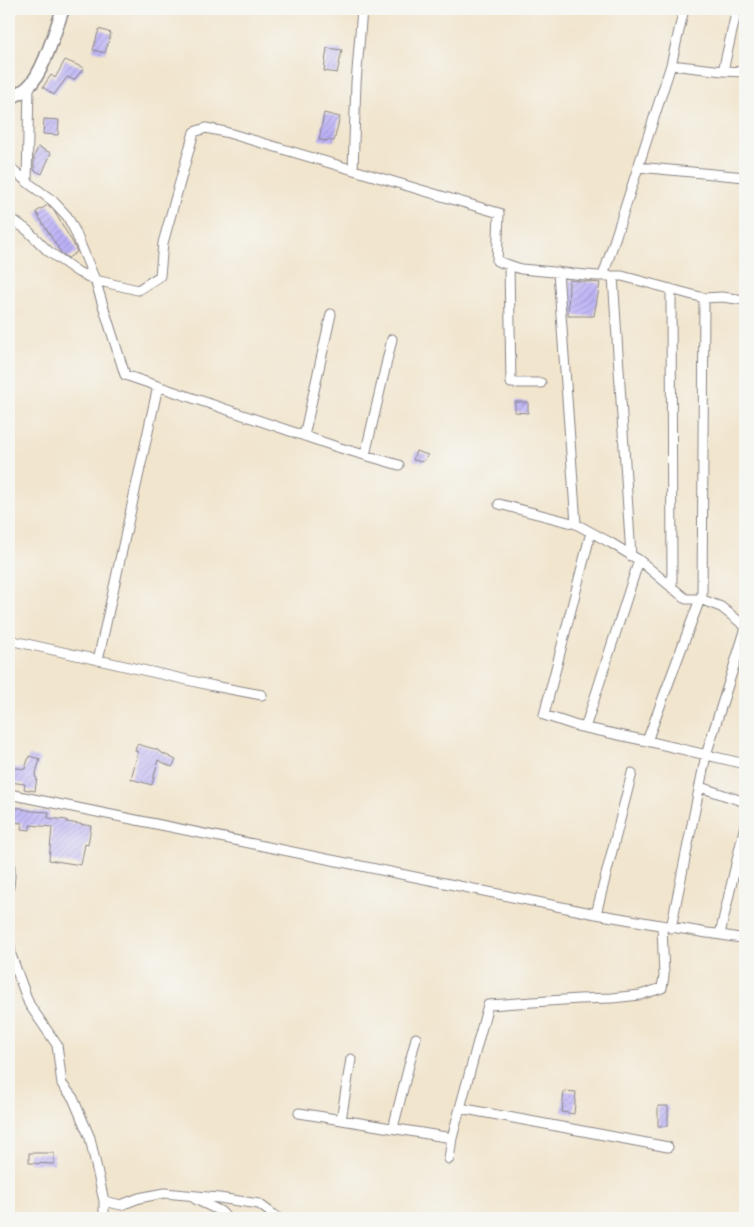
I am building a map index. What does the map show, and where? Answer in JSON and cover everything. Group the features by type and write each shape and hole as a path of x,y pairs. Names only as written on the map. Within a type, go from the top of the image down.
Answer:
{"street":[{"path":"9,100 29,86 36,77 44,61 63,9"},
{"path":"354,170 356,83 362,9"},
{"path":"585,728 635,558 608,276 638,167 671,65 684,9"},
{"path":"723,71 737,9"},
{"path":"671,65 745,72"},
{"path":"27,182 29,86"},
{"path":"9,217 27,230 48,251 78,272 96,280 138,290 160,276 163,243 194,132 206,128 499,213 497,261 521,269 622,276 704,298 722,297 745,300"},
{"path":"9,166 27,182 53,200 67,216 96,280 125,375 304,436 399,465"},
{"path":"638,167 745,177"},
{"path":"509,265 510,383 541,383"},
{"path":"558,272 576,524"},
{"path":"671,289 672,588"},
{"path":"647,741 701,600 704,298"},
{"path":"304,436 331,314"},
{"path":"365,455 392,339"},
{"path":"98,660 158,386"},
{"path":"499,504 576,524 612,543 635,558 686,599 701,600 720,607 745,626"},
{"path":"591,532 544,715 585,728 745,764"},
{"path":"449,1159 452,1138 488,1005 612,998 640,995 662,988 666,927 706,755 745,631"},
{"path":"9,640 262,695"},
{"path":"596,914 632,773"},
{"path":"700,787 745,802"},
{"path":"9,796 596,914 666,927 745,938"},
{"path":"720,934 745,825"},
{"path":"9,836 9,887"},
{"path":"9,939 11,955 29,1004 56,1045 62,1084 73,1098 90,1138 104,1201 104,1218"},
{"path":"393,1128 416,1038"},
{"path":"340,1120 351,1059"},
{"path":"460,1108 668,1148"},
{"path":"299,1113 452,1138"},
{"path":"104,1201 121,1205 140,1198 164,1193 188,1195 259,1204 278,1218"},
{"path":"188,1195 220,1210 227,1218"}],"building":[{"path":"99,29 111,33 105,53 93,50"},
{"path":"327,48 342,50 337,73 324,71"},
{"path":"65,60 84,68 74,80 67,77 54,95 43,87 51,75 55,78"},
{"path":"324,113 340,117 334,141 319,140"},
{"path":"44,119 59,120 58,135 43,134"},
{"path":"38,147 51,153 42,174 34,170 34,157"},
{"path":"48,205 54,211 77,252 68,258 61,253 36,212"},
{"path":"569,280 600,283 594,316 568,316"},
{"path":"515,402 528,402 528,413 515,412"},
{"path":"416,451 428,455 423,462 413,460"},
{"path":"137,744 158,750 176,760 172,767 158,760 152,785 131,779 138,752 135,751"},
{"path":"29,756 40,759 35,777 37,778 35,791 24,789 25,784 9,782 9,767 25,769"},
{"path":"10,807 49,812 48,818 67,820 67,822 91,826 88,845 85,844 81,865 49,860 52,827 30,825 30,830 21,829 22,823 9,822"},
{"path":"564,1091 576,1092 574,1114 562,1112"},
{"path":"658,1106 668,1106 668,1126 658,1126"},
{"path":"29,1153 54,1153 54,1164 29,1163"}]}
